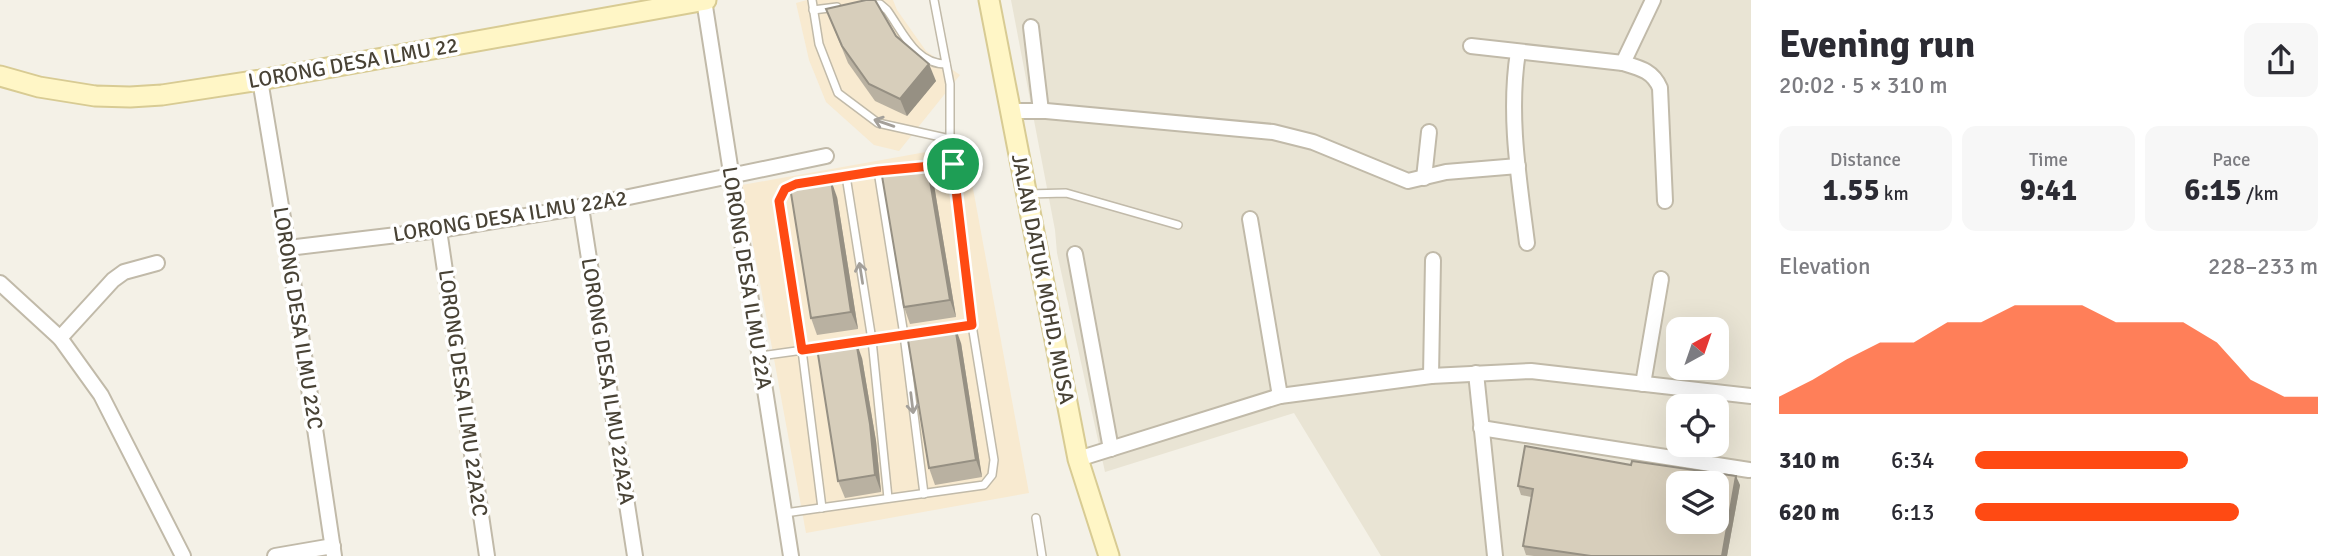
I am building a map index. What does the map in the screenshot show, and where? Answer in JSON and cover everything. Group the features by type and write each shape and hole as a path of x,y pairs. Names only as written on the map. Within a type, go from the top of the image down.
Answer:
{"street":[{"name":"LORONG DESA ILMU 22","path":"0,76 66,92 130,97 260,80 678,2 705,0"},
{"name":"LORONG DESA ILMU 22A","path":"705,0 791,556"},
{"name":"JALAN DATUK MOHD. MUSA","path":"989,0 1078,459 1109,556"},
{"path":"1623,63 1653,0"},
{"path":"1031,27 1041,111"},
{"path":"1471,46 1623,63 1654,76 1660,88 1665,201"},
{"path":"1518,52 1513,93 1527,243"},
{"name":"LORONG DESA ILMU 22C","path":"260,80 333,551"},
{"path":"1010,111 1041,111 1273,132 1313,142 1408,181 1446,172 1518,166"},
{"path":"1424,177 1429,132"},
{"name":"LORONG DESA ILMU 22A2","path":"288,248 439,230 581,207 826,156"},
{"name":"LORONG DESA ILMU 22A2A","path":"581,207 635,556"},
{"path":"1250,219 1280,396"},
{"name":"LORONG DESA ILMU 22A2C","path":"439,230 487,556"},
{"path":"1075,254 1111,449"},
{"path":"1431,376 1433,260"},
{"path":"60,338 113,280 124,272 157,263"},
{"path":"1643,384 1661,279"},
{"path":"0,283 60,338 101,395 183,556"},
{"path":"1078,459 1280,396 1431,376 1531,371 1751,396"},
{"path":"1476,373 1495,556"},
{"path":"1482,428 1749,470"},
{"path":"275,556 333,551"}],"lane":[{"path":"812,0 819,44 838,93 878,123 950,139"},
{"path":"784,513 984,485 992,475 994,460 972,325 950,139 950,84 934,0"},
{"path":"860,5 876,3 883,7 921,56 929,62 946,64"},
{"path":"813,10 849,6"},
{"path":"916,168 953,164"},
{"path":"822,508 802,350 779,201 785,189 796,184 903,169"},
{"path":"878,171 904,335 924,494"},
{"path":"846,176 872,340 888,498"},
{"path":"1027,194 1066,193 1178,225"},
{"path":"945,329 972,325"},
{"path":"760,356 917,333"},
{"path":"1036,518 1042,556"}],"shaded area":[{"path":"807,0 893,0 926,51 960,75 899,151 874,145 826,102 809,60 796,3"},
{"path":"1011,0 1751,0 1751,556 1381,556 1294,413 1105,472 1057,253 1055,230"},
{"path":"965,145 1029,493 806,533 742,185"}],"building":[{"path":"875,0 896,36 929,64 900,99 869,84 842,46 826,9"},
{"path":"927,163 950,300 904,307 881,170"},
{"path":"831,180 851,312 811,318 790,187"},
{"path":"955,326 976,460 929,468 907,334"},
{"path":"856,341 870,424 875,475 838,481 817,348"},
{"path":"1525,446 1631,465 1632,461 1701,471 1666,471 1666,534 1726,534 1722,556 1591,556 1523,546 1533,489 1518,486"},
{"path":"1729,475 1736,476 1729,516"}],"route":[{"path":"953,164 972,325 802,350 779,201 785,189 796,184 878,171 953,164"}]}
